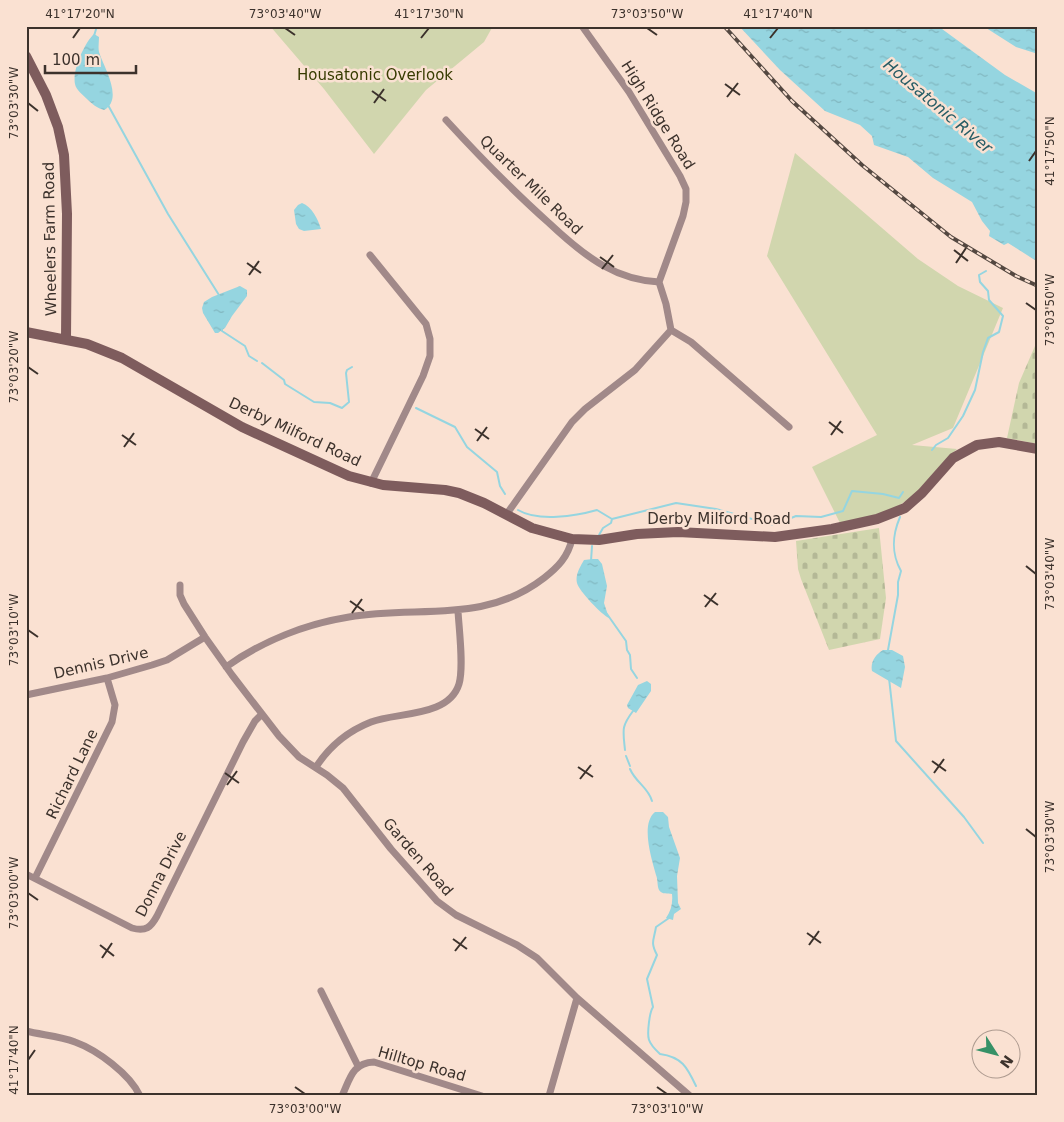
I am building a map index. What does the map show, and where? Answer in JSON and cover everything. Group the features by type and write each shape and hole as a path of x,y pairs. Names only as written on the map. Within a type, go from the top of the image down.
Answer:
{"main road":[{"name":"Wheelers Farm Road","path":"26,56 48,100 58,127 64,155 67,214 66,339"},
{"name":"Derby Milford Road","path":"26,332 66,339 96,347 122,358 242,427 337,471 371,482 458,493 484,503 532,528 572,539 600,540 658,532 775,537 832,528 877,519 905,508 922,493 953,458 977,445 999,442 1038,449"}],"street":[{"name":"High Ridge Road","path":"582,26 634,99 686,189 684,216 658,282"},
{"name":"Quarter Mile Road","path":"446,120 527,204 571,242 609,268 641,280 658,282"},
{"path":"370,255 426,324 430,340 430,356 423,376 371,482"},
{"path":"658,282 666,304 672,330 692,342 789,427"},
{"path":"506,515 572,422 585,409 635,370 672,330"},
{"path":"226,667 251,651 280,637 328,621 380,614 458,611 494,603 534,585 562,562 568,553 572,539"},
{"name":"Garden Road","path":"180,585 180,595 184,604 226,667 262,714 291,749 343,788 391,849 437,901 456,915 530,952 577,998 690,1096"},
{"path":"316,768 336,743 371,722 428,710 453,696 458,688 461,674 458,611"},
{"name":"Dennis Drive","path":"26,695 107,678 167,660 205,637"},
{"name":"Richard Lane","path":"35,878 104,742 112,722 115,705 107,678"},
{"name":"Donna Drive","path":"26,874 132,928 143,930 148,928 157,916 243,742 255,721 262,714"},
{"path":"321,991 358,1066"},
{"path":"549,1096 577,998"},
{"path":"26,1031 66,1039 86,1047 107,1061 132,1083 140,1096"},
{"name":"Hilltop Road","path":"342,1096 353,1072 358,1066 370,1062 482,1096"}],"green space":[{"name":"Housatonic Overlook","path":"270,26 493,26 484,42 426,90 374,154 324,89"},
{"path":"795,153 918,259 958,286 1003,308 953,428 912,445 957,449 918,491 904,502 878,514 840,523 812,467 877,435 767,256"},
{"path":"1038,339 1038,444 1007,438 1019,383"},
{"path":"879,528 886,598 880,639 829,650 801,579 798,569 796,541"}],"water":[{"name":"Housatonic River","path":"739,26 940,26 1005,75 1038,94 1038,262 1008,243 1004,245 989,236 990,231 982,221 972,202 933,178 908,157 874,145 872,136 860,125 825,111 780,70"},
{"path":"983,26 1038,26 1038,54 1016,47"},
{"path":"94,34 99,37 99,52 113,91 110,105 104,110 91,103 78,90 75,84 75,71 80,57"},
{"path":"302,203 309,207 321,229 304,231 299,229 296,224 294,210"},
{"path":"240,286 247,290 247,296 225,328 215,333 203,313 204,302"},
{"path":"598,559 602,564 607,586 604,603 609,618 591,602 577,583 577,574 584,560"},
{"path":"883,650 892,650 903,656 905,667 901,688 872,671 874,659"},
{"path":"647,681 651,684 651,691 636,713 628,708 627,705 638,685"},
{"path":"655,812 663,812 668,817 669,827 680,858 677,876 678,903 681,909 674,914 673,920 666,918 671,907 672,894 663,893 659,890 648,842 648,825"}],"waterway":[{"path":"94,36 97,26"},
{"path":"108,105 168,214 219,295"},
{"path":"932,450 936,445 948,438 963,416 975,390 988,338 999,332 1003,316 989,300 988,291 980,282 979,275 986,271"},
{"path":"222,329 222,331 245,346 249,356 257,361"},
{"path":"262,363 284,380 285,384 314,402 330,403 342,408 349,402 346,373 352,367"},
{"path":"416,408 455,427 467,447 497,472 500,486 505,494"},
{"path":"599,535 603,528 611,523 612,519 676,503 716,509 774,525 796,516 821,517 843,511 852,491 883,494 899,498 903,492"},
{"path":"518,510 526,514 546,517 568,516 597,510 612,519"},
{"path":"888,650 901,571 894,551 895,531 900,517"},
{"path":"591,561 592,546"},
{"path":"607,614 626,641 631,669 637,678"},
{"path":"889,678 896,741 964,817 983,843"},
{"path":"625,750 624,729 626,721 633,711"},
{"path":"626,756 630,766"},
{"path":"630,769 635,778 648,792 652,801"},
{"path":"669,918 656,927 654,938 653,944 657,955 647,979 653,1007 648,1027 648,1036 650,1043 660,1054 679,1060 683,1064 696,1086"}],"railway":[{"path":"724,26 792,101 862,165 951,237 1016,276 1038,286"}]}
